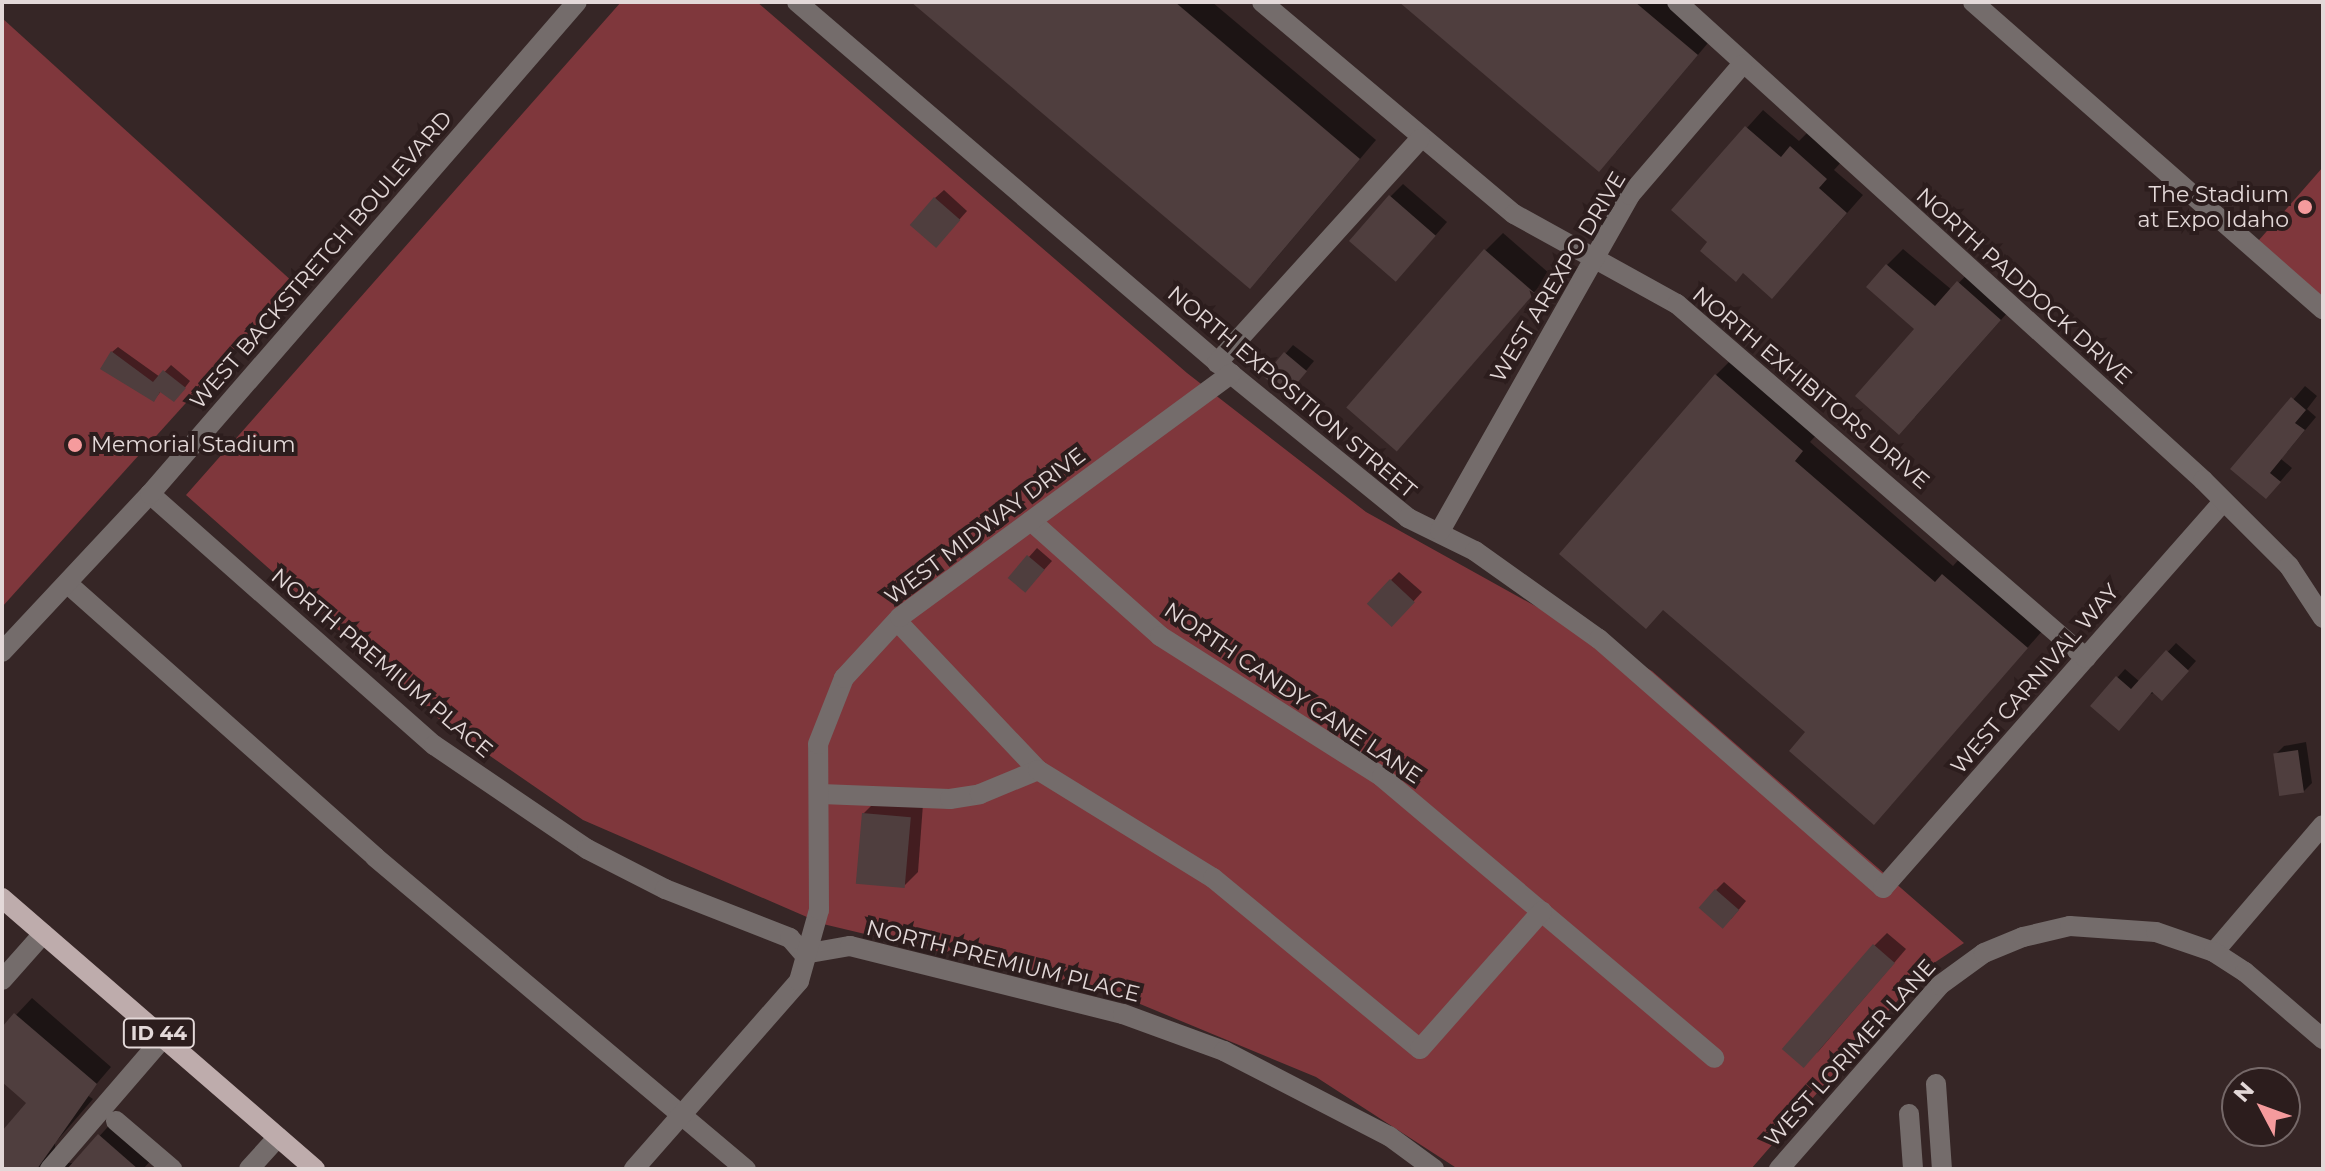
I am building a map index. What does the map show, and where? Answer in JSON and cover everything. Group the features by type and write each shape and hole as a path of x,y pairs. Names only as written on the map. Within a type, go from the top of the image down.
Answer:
{"main road":[{"name":"ID 44","path":"2,898 315,1169"}],"street":[{"name":"WEST BACKSTRETCH BOULEVARD","path":"2,652 150,494 577,2"},
{"name":"NORTH EXPOSITION STREET","path":"797,2 1224,368 1408,518 1440,531 1599,639 1883,888"},
{"name":"NORTH EXHIBITORS DRIVE","path":"1262,2 1420,139 1514,214 1591,260 1677,304 2086,658"},
{"name":"NORTH PADDOCK DRIVE","path":"1677,2 1742,65 2203,480 2222,503 2289,566 2323,618"},
{"path":"1973,2 2323,309"},
{"name":"WEST AREXPO DRIVE","path":"1440,531 1630,195 1742,65"},
{"name":"WEST MIDWAY DRIVE","path":"634,1169 799,981 804,954 819,910 821,794 818,744 844,678 897,621 1031,521 1224,368 1420,139"},
{"name":"NORTH PREMIUM PLACE","path":"150,494 434,745 513,802 587,849 665,889 790,938 804,954 850,946 1123,1014 1224,1051 1389,1136 1434,1169"},
{"name":"WEST CARNIVAL WAY","path":"1883,888 2222,503"},
{"name":"NORTH CANDY CANE LANE","path":"1031,521 1160,636 1382,777 1714,1058"},
{"path":"68,584 375,857 746,1169"},
{"path":"897,621 1038,770 1213,878 1420,1049 1542,911"},
{"path":"821,794 950,799 980,794 1038,770"},
{"path":"2323,825 2214,952 2323,1039"},
{"name":"WEST LORIMER LANE","path":"1779,1169 1957,969 2023,937 2070,926 2156,932 2214,952"},
{"path":"2,980 43,934"},
{"path":"50,1169 163,1038"},
{"path":"1936,1084 1942,1169"},
{"path":"1909,1114 1913,1169"},
{"path":"116,1121 172,1169"},
{"path":"249,1169 278,1137"}],"shaded area":[{"path":"621,2 757,2 1187,373 1366,512 1652,671 1964,943 1925,969 1751,1169 1458,1169 1316,1077 1116,994 823,924 583,820 448,727 186,495"},
{"name":"Memorial Stadium","path":"2,18 294,283 2,607"},
{"name":"The Stadium at Expo Idaho","path":"2323,167 2323,309 2252,248"}],"building":[{"path":"911,2 1175,2 1360,159 1250,289"},
{"path":"1399,2 1635,2 1698,55 1599,172"},
{"path":"1745,126 1781,157 1790,146 1827,179 1819,188 1847,213 1772,299 1743,273 1736,282 1700,251 1707,242 1671,210"},
{"path":"1389,195 1436,236 1396,282 1349,241"},
{"path":"934,197 960,220 936,248 910,225"},
{"path":"1484,249 1535,293 1397,451 1346,407"},
{"path":"1886,264 1935,306 1957,281 2001,320 1899,435 1855,396 1914,329 1866,287"},
{"path":"111,351 153,382 163,370 186,388 174,402 160,392 154,402 100,369"},
{"path":"1284,352 1307,371 1286,396 1263,377"},
{"path":"1715,374 1803,451 1795,461 1935,582 1942,574 2028,648 1874,825 1789,751 1805,732 1663,610 1646,629 1559,554"},
{"path":"2291,397 2306,410 2295,423 2305,430 2270,473 2281,482 2266,499 2230,469"},
{"path":"1027,555 1045,570 1025,593 1008,578"},
{"path":"1390,579 1415,602 1392,627 1367,604"},
{"path":"2166,650 2189,671 2162,701 2152,692 2119,731 2090,706 2116,676 2131,689"},
{"path":"2298,750 2304,793 2279,796 2273,753"},
{"path":"862,813 911,817 905,888 856,884"},
{"path":"1715,889 1739,910 1723,929 1699,908"},
{"path":"1873,944 1895,963 1804,1068 1782,1049"},
{"path":"14,1013 97,1084 37,1169 2,1169 2,1131 26,1103 2,1082 2,1027"},
{"path":"98,1134 138,1169 67,1169"}],"place":[{"name":"The Stadium at Expo Idaho","path":"2305,207"},
{"name":"Memorial Stadium","path":"75,445"}]}
